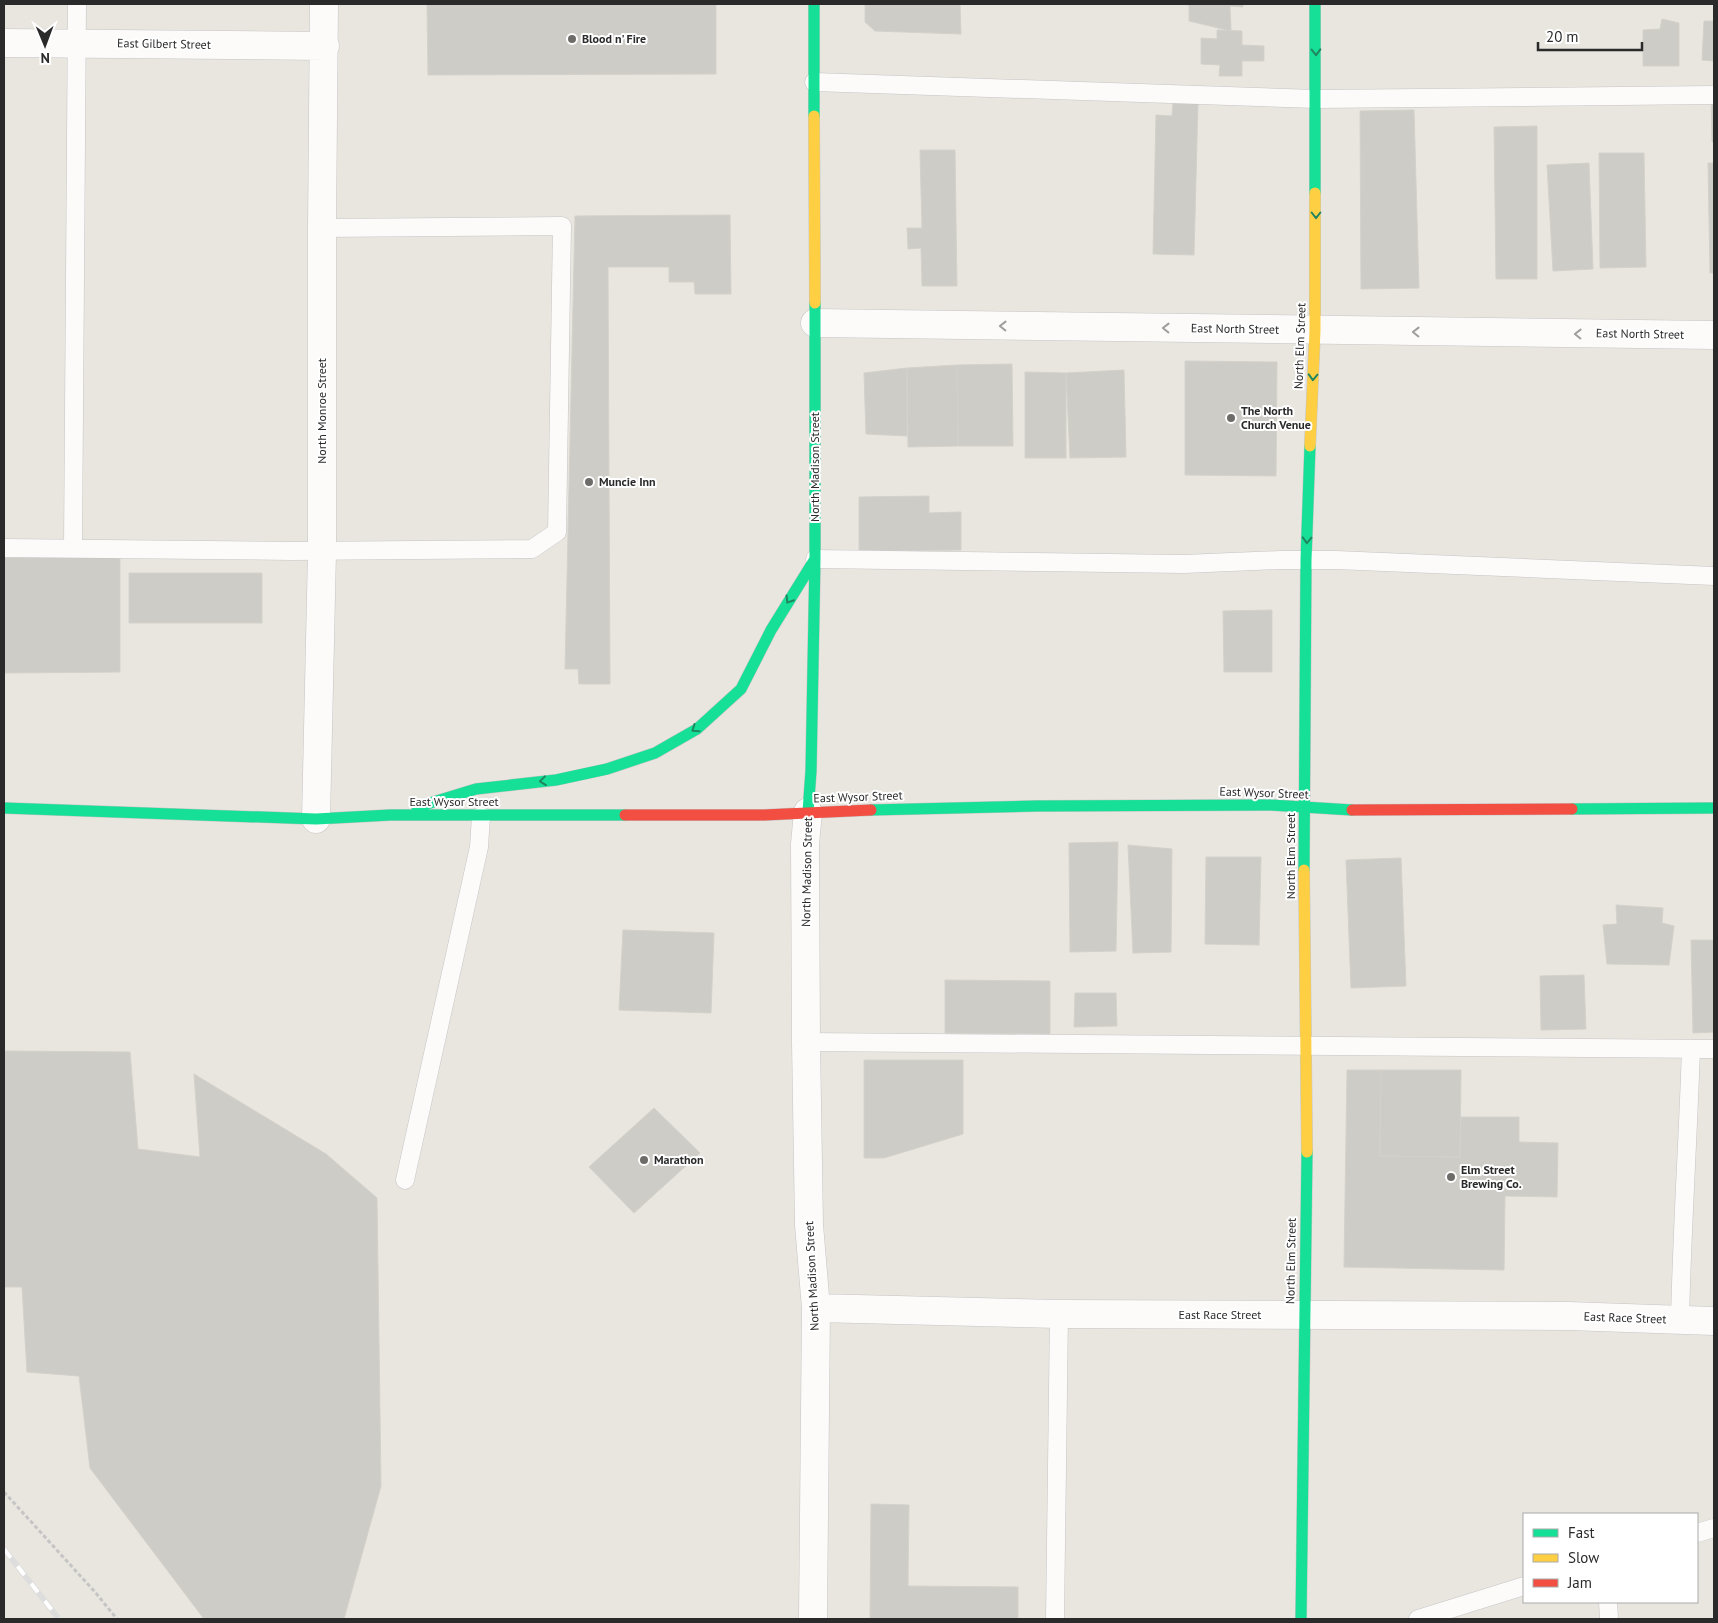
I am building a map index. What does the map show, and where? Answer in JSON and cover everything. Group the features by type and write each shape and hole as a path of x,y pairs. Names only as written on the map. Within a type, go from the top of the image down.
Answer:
{"street":[{"name":"North Monroe Street","path":"316,819 322,552 324,4"},
{"name":"North Madison Street","path":"813,1619 816,1308 809,1225 805,844 811,771 815,559 814,4"},
{"name":"North Elm Street","path":"1301,1619 1307,1119 1306,560 1315,330 1315,4"},
{"name":"East Gilbert Street","path":"4,43 325,46"},
{"name":"East North Street","path":"815,323 1714,335"},
{"path":"390,816 476,789 556,780 607,769 655,753 696,729 741,689 771,630 815,559"},
{"name":"East Wysor Street","path":"4,808 316,819 390,816 764,815 808,812 1036,806 1271,805 1334,810 1714,808"},
{"name":"East Race Street","path":"816,1308 1059,1314 1568,1316 1714,1321"}],"lane":[{"path":"74,548 77,4"},
{"path":"814,82 1316,99 1714,95"},
{"path":"4,548 322,552 532,549 557,532 562,226 322,228"},
{"path":"815,559 1184,564 1306,560 1714,576"},
{"path":"405,1180 479,847 481,816"},
{"path":"806,1042 1714,1049"},
{"path":"1680,1320 1691,1049"},
{"path":"1055,1619 1059,1314"},
{"path":"1698,1533 1714,1528"},
{"path":"1418,1619 1523,1586"},
{"path":"1608,1603 1608,1619"}],"path":[{"path":"4,1492 95,1592 117,1619"}],"building":[{"name":"Blood n' Fire","path":"427,4 716,4 716,74 428,75"},
{"path":"865,4 960,4 961,34 875,31 865,22"},
{"path":"1180,4 1243,4 1243,7 1230,6 1231,31 1189,21 1189,5"},
{"path":"1662,19 1679,23 1679,66 1643,66 1643,30 1660,29"},
{"path":"1704,21 1714,21 1714,61 1702,60"},
{"path":"1217,30 1242,31 1242,45 1264,46 1264,61 1242,61 1242,76 1219,76 1220,65 1201,64 1201,38 1217,39"},
{"path":"1711,97 1714,97 1714,142 1712,142"},
{"path":"1173,102 1198,102 1194,255 1153,254 1156,115 1172,116"},
{"path":"1414,110 1419,288 1361,289 1360,111"},
{"path":"1537,126 1537,279 1496,279 1494,127"},
{"path":"920,150 955,150 957,286 922,286 921,248 908,249 907,228 922,228"},
{"path":"1599,153 1644,153 1646,267 1600,268"},
{"path":"1589,163 1593,269 1553,271 1547,165"},
{"path":"1708,163 1714,163 1714,273 1710,273"},
{"name":"Muncie Inn","path":"730,215 731,294 695,294 694,282 669,282 669,267 608,267 610,684 579,684 578,669 565,669 575,216"},
{"name":"The North Church Venue","path":"1185,361 1277,362 1276,476 1185,475"},
{"path":"1012,364 1013,446 958,446 957,365"},
{"path":"957,365 958,446 908,447 907,368"},
{"path":"907,368 907,436 866,434 864,373"},
{"path":"1124,370 1126,457 1070,458 1066,373"},
{"path":"1025,372 1066,373 1066,458 1025,458"},
{"path":"929,496 929,513 961,512 961,550 859,551 859,497"},
{"path":"120,557 120,672 4,673 4,558"},
{"path":"129,573 262,573 262,623 129,623"},
{"path":"1272,610 1272,672 1224,672 1223,611"},
{"path":"1118,842 1116,951 1070,952 1069,843"},
{"path":"1128,845 1172,849 1171,952 1133,953"},
{"path":"1206,857 1261,857 1259,945 1205,944"},
{"path":"1401,858 1406,986 1351,988 1346,860"},
{"path":"1616,905 1663,908 1662,923 1674,926 1669,965 1607,964 1603,925 1617,924"},
{"path":"623,930 714,933 711,1013 619,1010"},
{"path":"1691,940 1714,940 1714,1032 1693,1033"},
{"path":"1584,975 1586,1029 1541,1030 1540,976"},
{"path":"945,980 1050,981 1050,1034 945,1033"},
{"path":"1075,993 1116,993 1117,1026 1074,1027"},
{"path":"4,1051 130,1052 138,1149 200,1157 194,1074 326,1154 377,1198 381,1486 344,1619 204,1619 90,1468 79,1376 27,1372 22,1287 4,1287"},
{"path":"864,1060 963,1060 963,1134 884,1158 864,1158"},
{"name":"Elm Street Brewing Co.","path":"1347,1070 1381,1070 1380,1156 1460,1157 1461,1117 1519,1117 1519,1142 1558,1143 1557,1197 1505,1196 1504,1270 1344,1267"},
{"path":"1381,1070 1461,1070 1460,1157 1380,1156"},
{"name":"Marathon","path":"654,1108 700,1153 634,1213 589,1167"},
{"path":"871,1504 909,1505 908,1586 1018,1587 1018,1619 870,1619"}],"railway":[{"path":"4,1549 59,1619"}],"traffic: fast":[{"path":"814,4 814,116"},
{"path":"1315,4 1315,193"},
{"path":"808,812 811,771 815,559 815,303"},
{"path":"1304,870 1306,560 1310,446"},
{"path":"417,807 476,789 556,780 607,769 655,753 697,729 741,689 771,630 815,559"},
{"path":"871,810 1036,806 1271,805 1352,810"},
{"path":"4,808 316,819 390,815 625,815"},
{"path":"1572,809 1714,808"},
{"path":"1301,1619 1307,1152"}],"traffic: slow":[{"path":"814,116 815,303"},
{"path":"1310,446 1315,330 1315,193"},
{"path":"1304,870 1307,1152"}],"traffic: jam":[{"path":"1352,810 1572,809"},
{"path":"625,815 764,815 871,810"}],"place":[{"name":"Blood n' Fire","path":"572,39"},
{"name":"The North Church Venue","path":"1231,418"},
{"name":"Muncie Inn","path":"589,482"},
{"name":"Marathon","path":"644,1160"},
{"name":"Elm Street Brewing Co.","path":"1451,1177"}]}
